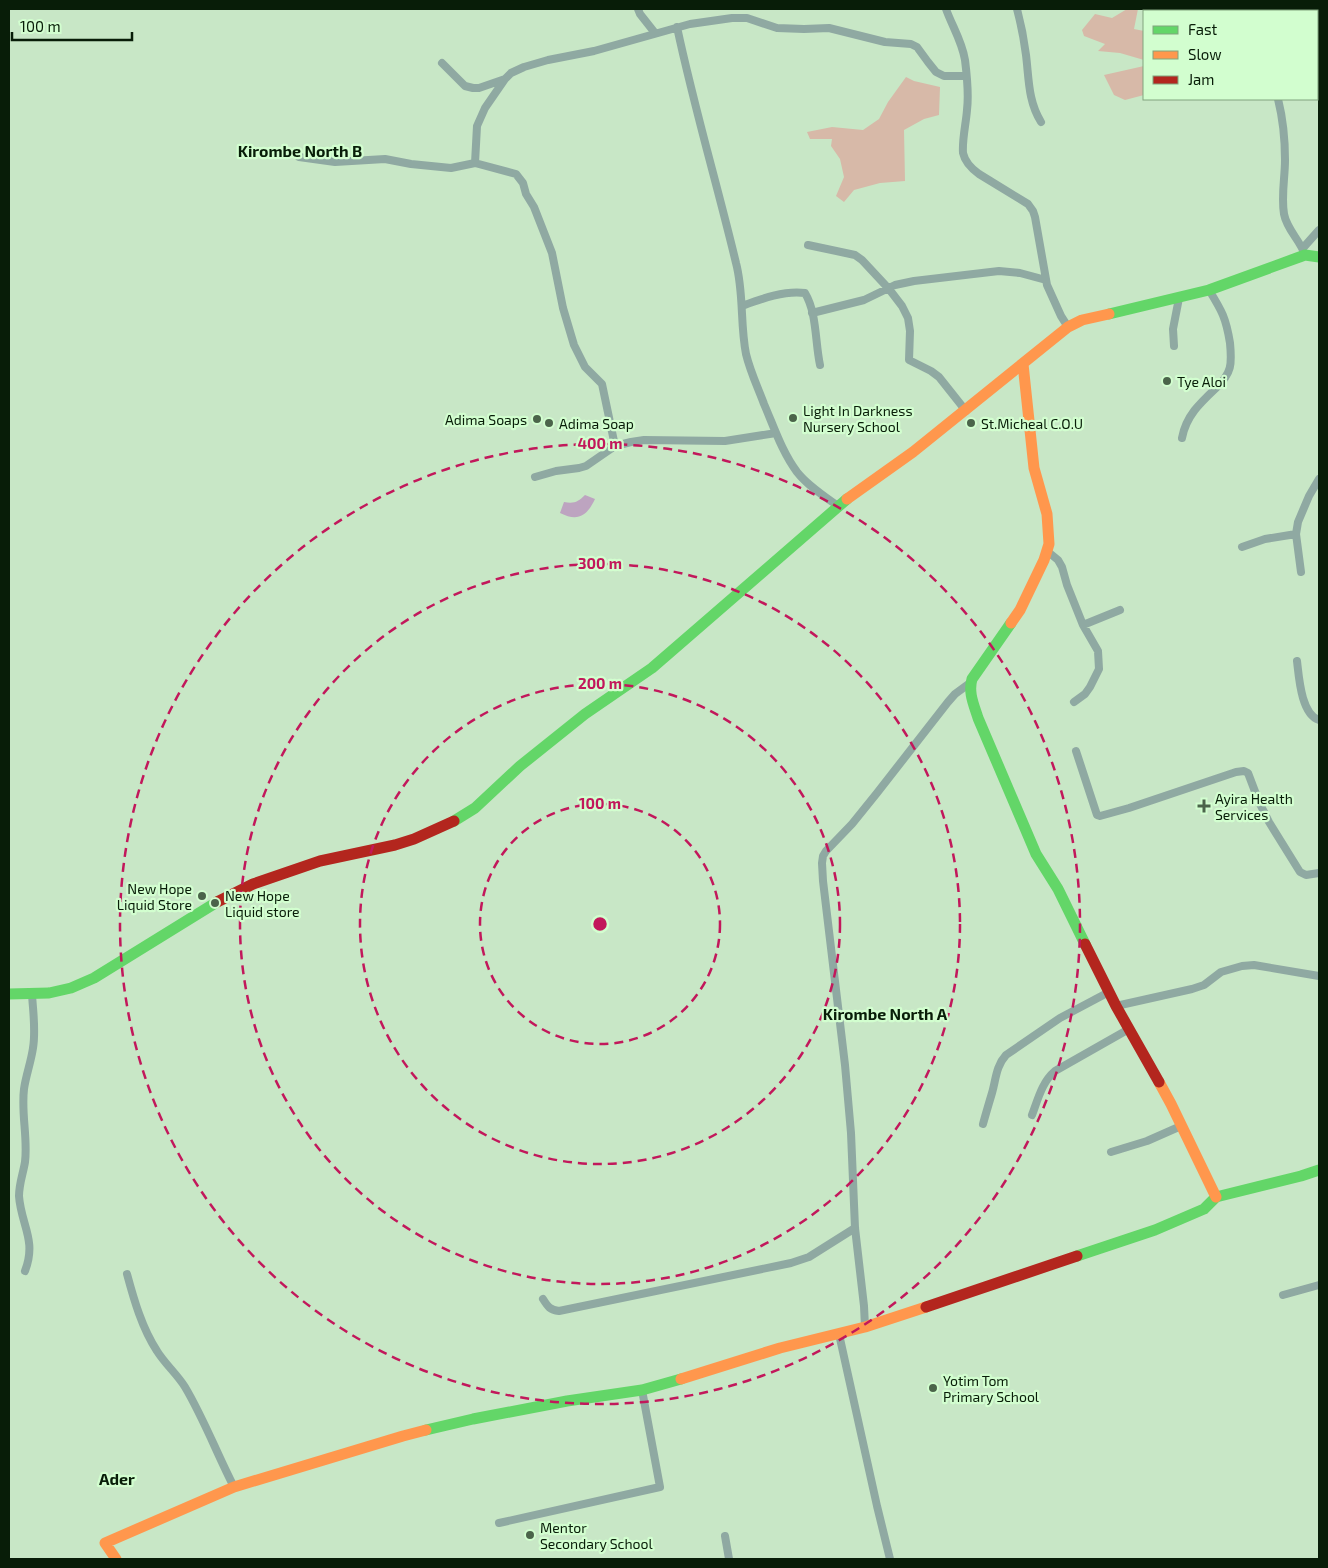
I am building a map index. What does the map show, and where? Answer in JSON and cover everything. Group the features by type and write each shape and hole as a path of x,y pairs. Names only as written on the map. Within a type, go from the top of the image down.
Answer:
{"street":[{"path":"638,9 655,33"},
{"path":"946,9 962,50 966,76 968,107 963,154 972,169 1031,206 1035,217 1049,292 1068,327"},
{"path":"1017,9 1022,26 1032,103 1042,122"},
{"path":"475,163 477,126 484,108 511,73 548,60 594,51 677,27 712,20 747,18 782,28 829,28 878,41 911,44 918,47 936,72 944,76 966,76"},
{"path":"677,27 690,89 738,269 746,354 776,434 790,463 808,483 838,506"},
{"path":"442,63 465,86 473,88 485,86 505,79"},
{"path":"1278,100 1282,114 1285,161 1282,200 1284,215 1287,225 1304,251 1319,257"},
{"path":"299,157 335,162 385,159 450,168 475,163 516,174 523,183 526,194 534,207 552,253 563,308 574,345 585,367 602,384 615,446"},
{"path":"9,994 61,991 94,978 215,902 253,884 320,862 395,845 414,839 453,821 475,808 520,766 585,714 652,668 735,598 838,506 966,411 1068,327 1082,320 1210,290 1304,251 1319,230"},
{"path":"808,245 855,254 862,260 902,306 908,318 910,330 909,360 939,377 966,411"},
{"path":"812,313 864,300 904,282 999,271 1020,273 1046,280"},
{"path":"1182,438 1187,420 1194,410 1218,386 1229,372 1231,366 1232,359 1227,322 1210,290"},
{"path":"742,306 794,292 805,293 812,313 820,365"},
{"path":"1174,346 1173,329 1179,298"},
{"path":"865,1327 855,1228 851,1133 845,1065 823,881 823,856 877,794 948,702 970,683 1020,610 1047,551 1049,535 1047,514 1034,468 1023,364"},
{"path":"535,478 556,471 586,466 615,446 631,442 644,440 725,440 776,434"},
{"path":"1301,572 1296,534 1302,510 1319,479"},
{"path":"1242,547 1265,539 1296,534"},
{"path":"1047,551 1058,560 1062,567 1067,585 1083,624 1098,651 1099,669 1088,691 1074,702"},
{"path":"1083,624 1120,610"},
{"path":"1296,661 1306,708 1319,720"},
{"path":"970,683 972,699 978,718 1023,827 1036,854 1058,889 1116,1006 1171,1104 1216,1197"},
{"path":"1076,751 1098,816 1129,808 1236,772 1244,771 1248,773 1269,822 1300,872 1306,875 1319,873"},
{"path":"1116,1006 1192,989 1204,985 1221,972 1242,966 1254,965 1319,976"},
{"path":"983,1124 993,1090 996,1070 1006,1055 1060,1018 1109,992"},
{"path":"26,1271 30,1259 30,1245 20,1206 19,1185 25,1163 26,1144 24,1089 34,1037 32,994"},
{"path":"1032,1115 1048,1077 1055,1071 1129,1029"},
{"path":"1111,1152 1148,1141 1181,1126"},
{"path":"116,1559 105,1543 234,1487 449,1424 568,1401 642,1390 771,1350 821,1336 839,1334 865,1327 1155,1230 1204,1209 1216,1197 1319,1170"},
{"path":"543,1299 548,1307 553,1310 559,1310 791,1263 809,1257 855,1228"},
{"path":"127,1274 138,1310 150,1339 158,1353 184,1386 234,1487"},
{"path":"1283,1294 1319,1284"},
{"path":"839,1334 890,1559"},
{"path":"499,1523 660,1487 642,1390"},
{"path":"725,1536 729,1559"}],"shaded area":[{"path":"1127,9 1138,9 1134,29 1143,31 1143,60 1120,53 1098,51 1105,44 1084,36 1082,30 1095,14 1112,18"},
{"path":"1143,66 1143,95 1125,100 1114,95 1104,75"},
{"path":"906,77 914,81 940,87 939,115 924,119 904,130 905,181 880,183 854,190 844,202 836,196 844,177 840,159 831,146 832,139 810,139 807,132 832,127 863,130 879,119 888,102"},
{"path":"585,495 595,499 589,510 581,516 572,517 560,513 564,502 576,502"}],"traffic: fast":[{"path":"1109,314 1209,290 1305,255 1319,257"},
{"path":"454,821 475,808 520,766 585,714 652,668 847,499"},
{"path":"1011,623 972,679 972,699 978,718 1036,854 1058,889 1085,944"},
{"path":"9,994 49,993 71,988 94,978 217,902"},
{"path":"1077,1256 1155,1230 1204,1209 1216,1197 1319,1170"},
{"path":"426,1430 567,1401 642,1390 681,1379"}],"traffic: slow":[{"path":"847,499 913,452 1068,327 1082,320 1109,314"},
{"path":"1011,623 1020,610 1044,560 1049,544 1047,514 1034,468 1023,364"},
{"path":"1159,1082 1216,1197"},
{"path":"681,1379 780,1348 865,1327 926,1307"},
{"path":"116,1559 105,1543 234,1487 426,1430"}],"traffic: jam":[{"path":"217,902 253,884 320,861 395,845 414,839 454,821"},
{"path":"1085,944 1116,1006 1159,1082"},
{"path":"926,1307 1077,1256"}],"place":[{"name":"Tye Aloi","path":"1167,381"},
{"name":"Light In Darkness Nursery School","path":"793,418"},
{"name":"Adima Soaps","path":"537,419"},
{"name":"Adima Soap","path":"549,423"},
{"name":"St.Micheal C.O.U","path":"971,423"},
{"name":"Ayira Health Services","path":"1204,806"},
{"name":"New Hope Liquid Store","path":"202,896"},
{"name":"New Hope Liquid store","path":"215,903"},
{"name":"Yotim Tom Primary School","path":"933,1388"},
{"name":"Mentor Secondary School","path":"530,1535"}],"district":[{"name":"Kirombe North B","path":"300,150"},
{"name":"Kirombe North A","path":"885,1013"},
{"name":"Ader","path":"117,1478"}]}
